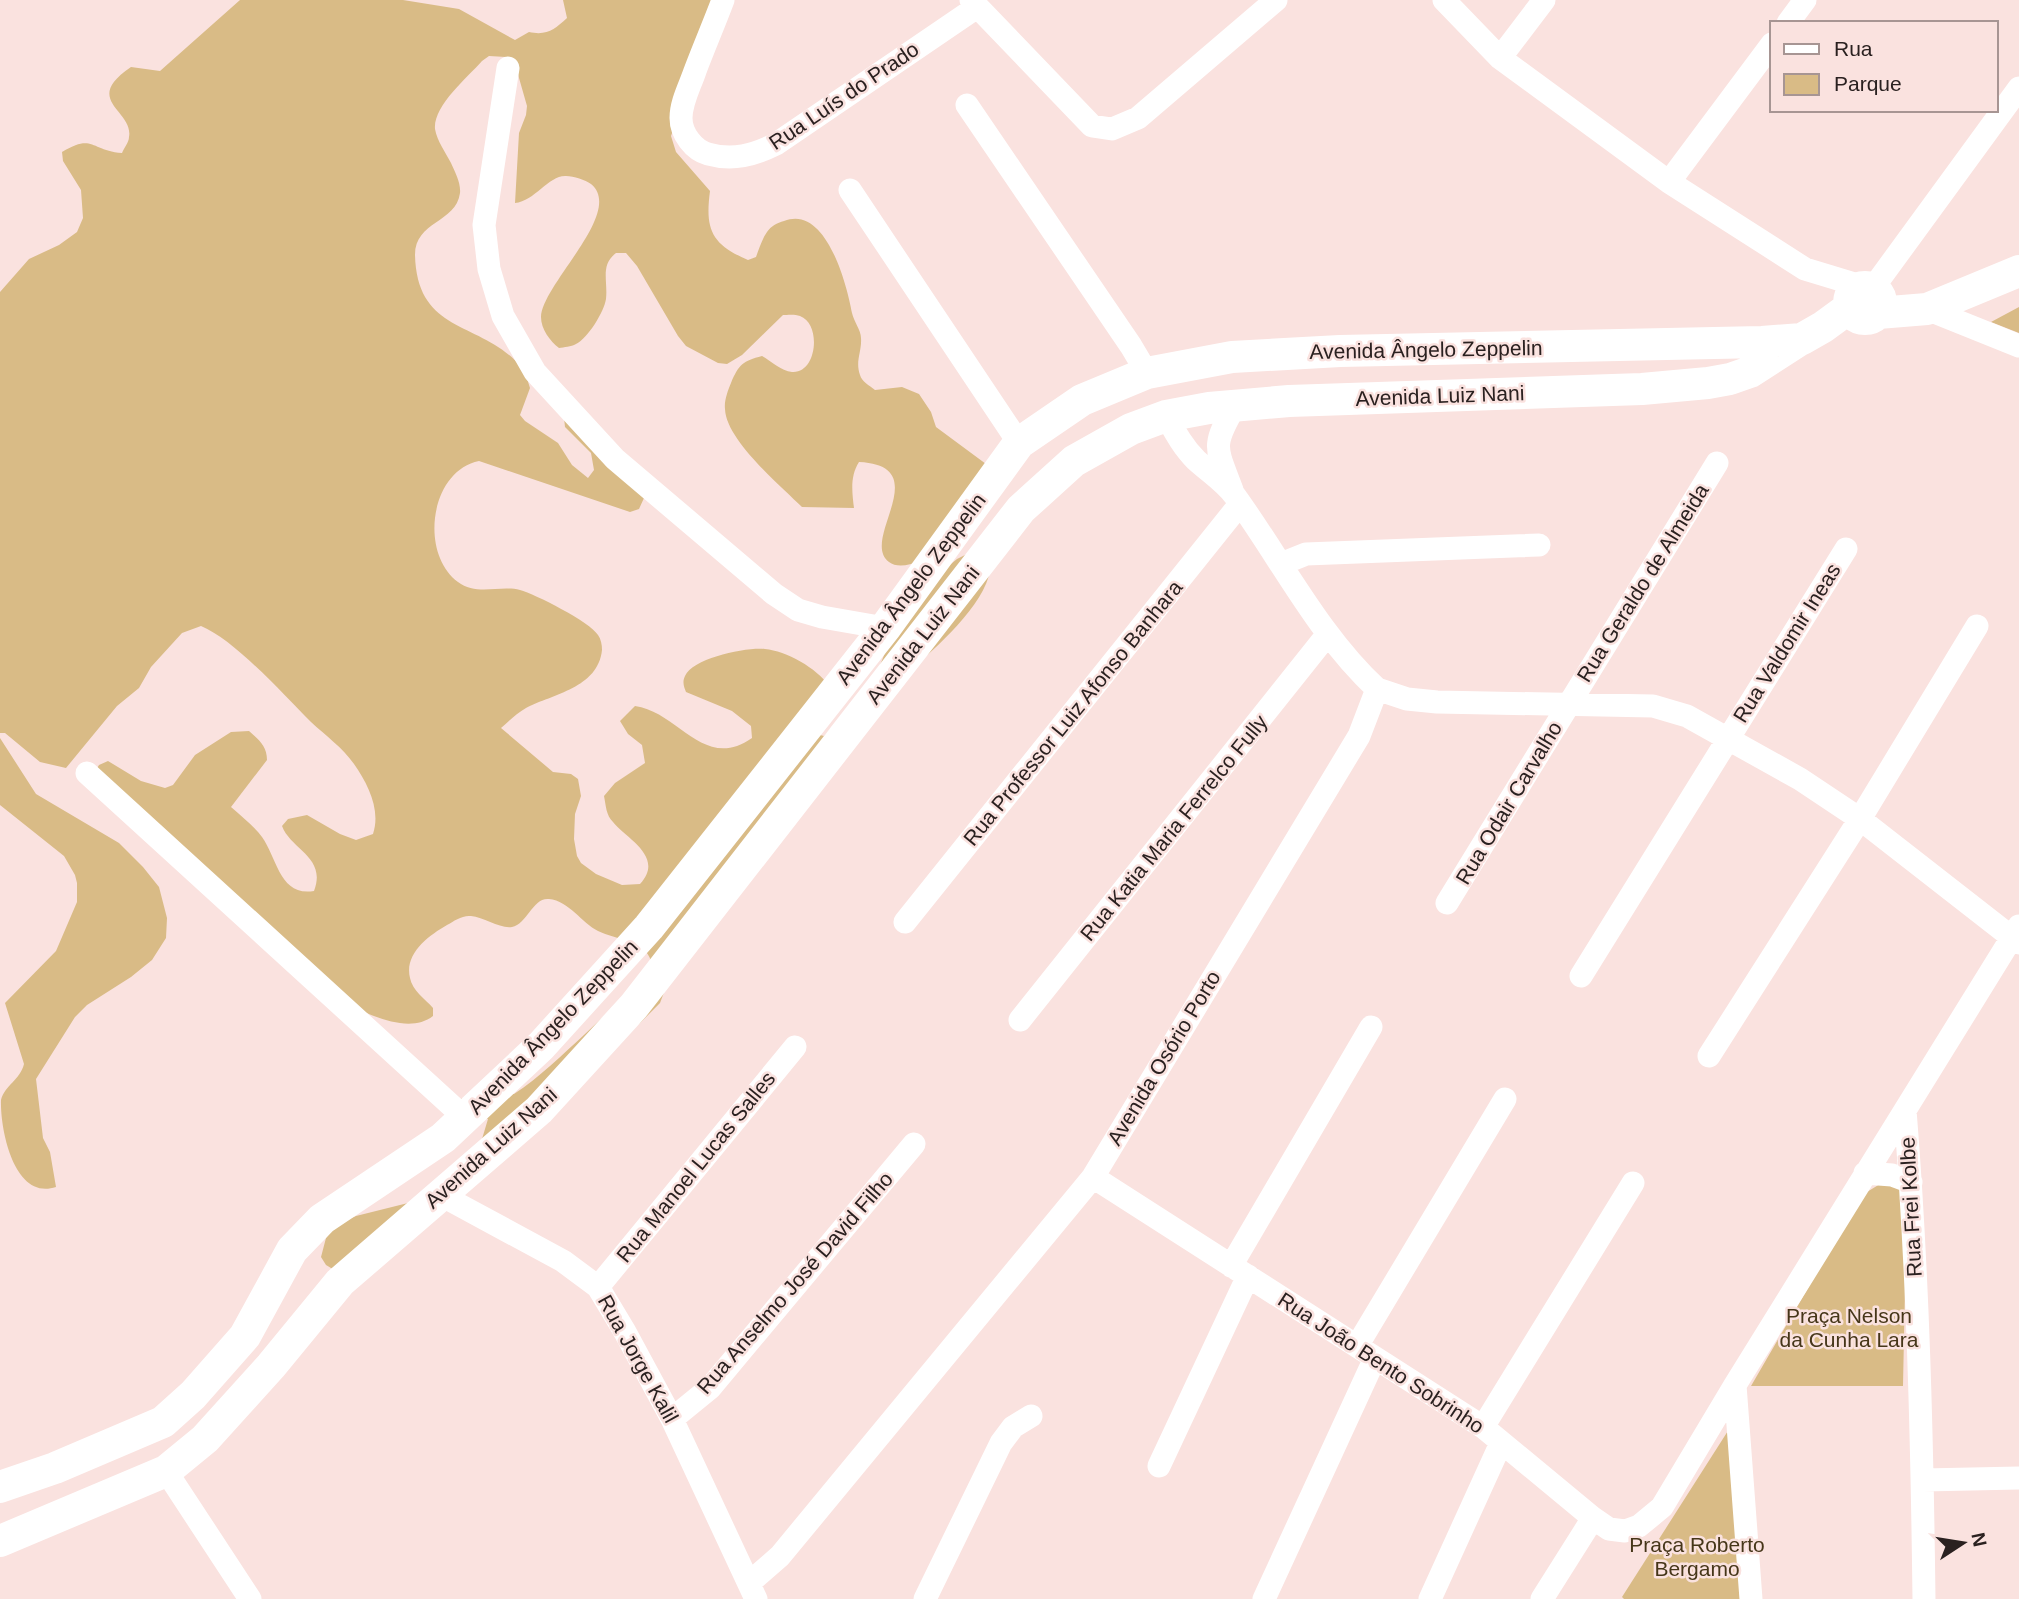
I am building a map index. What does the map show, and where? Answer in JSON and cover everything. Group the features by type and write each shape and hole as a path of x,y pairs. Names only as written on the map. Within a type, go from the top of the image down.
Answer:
{"street":[{"name":"Rua Luís do Prado","path":"723,0 684,101 681,120 696,150 737,158 756,154 776,144 974,3"},
{"path":"974,3 1092,126 1112,129 1138,118 1276,0"},
{"path":"1444,0 1500,58 1669,182 1805,269 1863,301 1920,309 2019,346"},
{"path":"1500,58 1544,0"},
{"path":"1789,21 1805,0"},
{"path":"1669,182 1770,47"},
{"path":"508,68 484,225 489,269 503,316 535,372 615,459 774,594 798,610 885,628"},
{"path":"1812,333 1863,301 2019,88"},
{"path":"967,105 1147,373"},
{"path":"850,190 1019,443"},
{"path":"1920,309 2019,271"},
{"name":"Avenida Ângelo Zeppelin","path":"0,1488 55,1468 163,1422 193,1395 245,1336 292,1250 322,1219 443,1138 541,1046 649,927 885,628 1019,443 1082,400 1147,373 1232,357 1340,351 1762,342 1812,333"},
{"name":"Avenida Luiz Nani","path":"271,1366 340,1282 539,1110 634,1006 1021,509 1074,461 1131,429 1166,416 1235,406 1289,401 1642,389 1708,383 1749,372 1812,333"},
{"path":"1235,406 1219,434 1217,446 1236,499"},
{"path":"1166,416 1178,439 1236,499 1327,635 1377,689 1407,699 1437,702 1653,706 1687,716 1800,779 1860,819 2017,935 1865,1173 1735,1385 1751,1599"},
{"name":"Rua Geraldo de Almeida","path":"1570,703 1717,463"},
{"name":"Rua Professor Luiz Afonso Banhara","path":"905,922 1236,499"},
{"path":"1281,564 1306,554 1539,545"},
{"name":"Rua Valdomir Ineas","path":"1581,976 1846,548"},
{"path":"1709,1056 1860,819 1977,626"},
{"name":"Rua Katia Maria Ferrelco Fully","path":"1020,1020 1327,635"},
{"name":"Avenida Osório Porto","path":"752,1591 1093,1177 1359,736 1377,689"},
{"name":"Rua Odair Carvalho","path":"1447,903 1570,703"},
{"path":"87,773 466,1118"},
{"path":"1159,1466 1239,1271 1371,1027"},
{"name":"Rua Manoel Lucas Salles","path":"598,1287 795,1047"},
{"path":"1264,1599 1366,1352 1504,1100"},
{"name":"Rua Frei Kolbe","path":"1905,1110 1911,1182 1923,1480 1924,1599"},
{"name":"Rua Anselmo José David Filho","path":"672,1419 710,1388 914,1144"},
{"path":"1865,1173 1892,1175 1911,1182"},
{"name":"Rua João Bento Sobrinho","path":"1093,1177 1483,1427 1609,1529 1625,1531 1639,1526 1662,1507 1735,1385"},
{"path":"1483,1427 1633,1183"},
{"name":"Rua Jorge Kalil","path":"439,1194 563,1261 598,1287 672,1419 752,1591"},
{"path":"0,1541 166,1471 205,1439 271,1366 245,1336"},
{"path":"925,1599 1000,1443 1013,1427 1031,1416"},
{"path":"1430,1599 1502,1443"},
{"path":"166,1471 250,1599"},
{"path":"1923,1480 2019,1478"},
{"path":"1542,1599 1593,1518"}],"green space":[{"path":"240,0 403,0 459,9 515,40 529,32 546,32 559,25 567,18 563,0 720,0 671,136 676,152 710,191 709,216 713,234 726,248 748,260 756,257 765,235 774,225 799,219 812,224 832,250 845,284 861,335 858,365 862,380 875,390 902,387 919,394 931,412 936,427 986,464 933,552 912,564 894,565 882,552 895,490 892,476 881,467 859,462 853,478 854,508 802,507 744,448 728,421 726,396 742,364 762,356 780,368 792,372 807,365 814,348 814,338 812,328 800,316 783,315 742,355 727,364 718,363 686,346 637,266 626,253 616,253 606,268 606,299 595,324 576,344 559,348 547,334 541,317 554,286 590,230 598,212 599,196 591,184 566,176 554,180 529,198 515,203 519,133 527,106 517,71 506,57 489,56 452,93 439,111 435,129 460,185 460,193 451,211 428,228 417,244 415,255 419,281 427,300 439,314 489,341 522,368 530,388 520,415 558,443 572,465 588,478 594,470 591,453 565,427 564,418 644,498 639,509 630,512 479,461 462,468 450,480 441,496 436,514 438,552 446,569 458,582 472,588 520,590 574,616 593,629 600,638 602,650 599,663 592,673 573,688 526,708 501,728 553,772 571,774 578,779 581,796 575,814 574,839 581,863 596,874 622,885 640,884 647,874 646,857 611,819 604,796 615,783 645,763 642,745 628,734 620,721 635,706 651,710 705,744 720,748 735,747 752,738 751,726 732,711 686,692 684,678 690,670 709,659 746,650 773,650 800,662 817,673 829,686 812,733 824,736 875,678 890,640 935,577 957,559 973,551 990,570 979,597 969,612 908,672 672,971 660,1003 640,1023 616,1039 341,1274 326,1265 321,1257 326,1238 337,1224 356,1216 424,1199 482,1139 488,1119 460,1107 461,1099 484,1087 514,1094 524,1087 551,1066 612,1008 651,961 643,949 598,931 563,904 549,899 539,902 522,921 512,927 464,916 425,940 414,954 409,969 413,986 433,1008 433,1016 424,1021 391,1021 349,1005 93,775 99,765 108,761 141,781 165,788 173,785 195,755 231,732 249,731 264,747 267,760 231,807 262,837 281,874 294,888 314,891 317,879 312,862 282,826 288,819 307,815 356,840 373,834 375,816 372,797 350,758 244,655 201,626 182,633 151,667 139,688 117,706 66,768 40,762 5,733 0,733 0,292 29,259 59,245 77,232 83,218 81,190 63,161 62,152 72,146 86,143 122,153 129,139 128,128 110,97 110,88 117,79 131,67 160,71"},
{"path":"2019,307 2019,333 1991,322"},
{"path":"0,738 36,794 119,843 143,867 159,887 167,918 166,938 152,960 87,1005 75,1017 36,1079 43,1138 50,1152 56,1187 42,1188 30,1183 12,1160 7,1144 1,1100 24,1064 5,1003 56,951 77,902 77,883 64,856 0,805"},
{"name":"Praça Nelson da Cunha Lara","path":"1892,1182 1907,1191 1903,1386 1751,1386 1862,1195 1880,1184"},
{"name":"Praça Roberto Bergamo","path":"1733,1423 1740,1599 1624,1599 1622,1597"}]}
